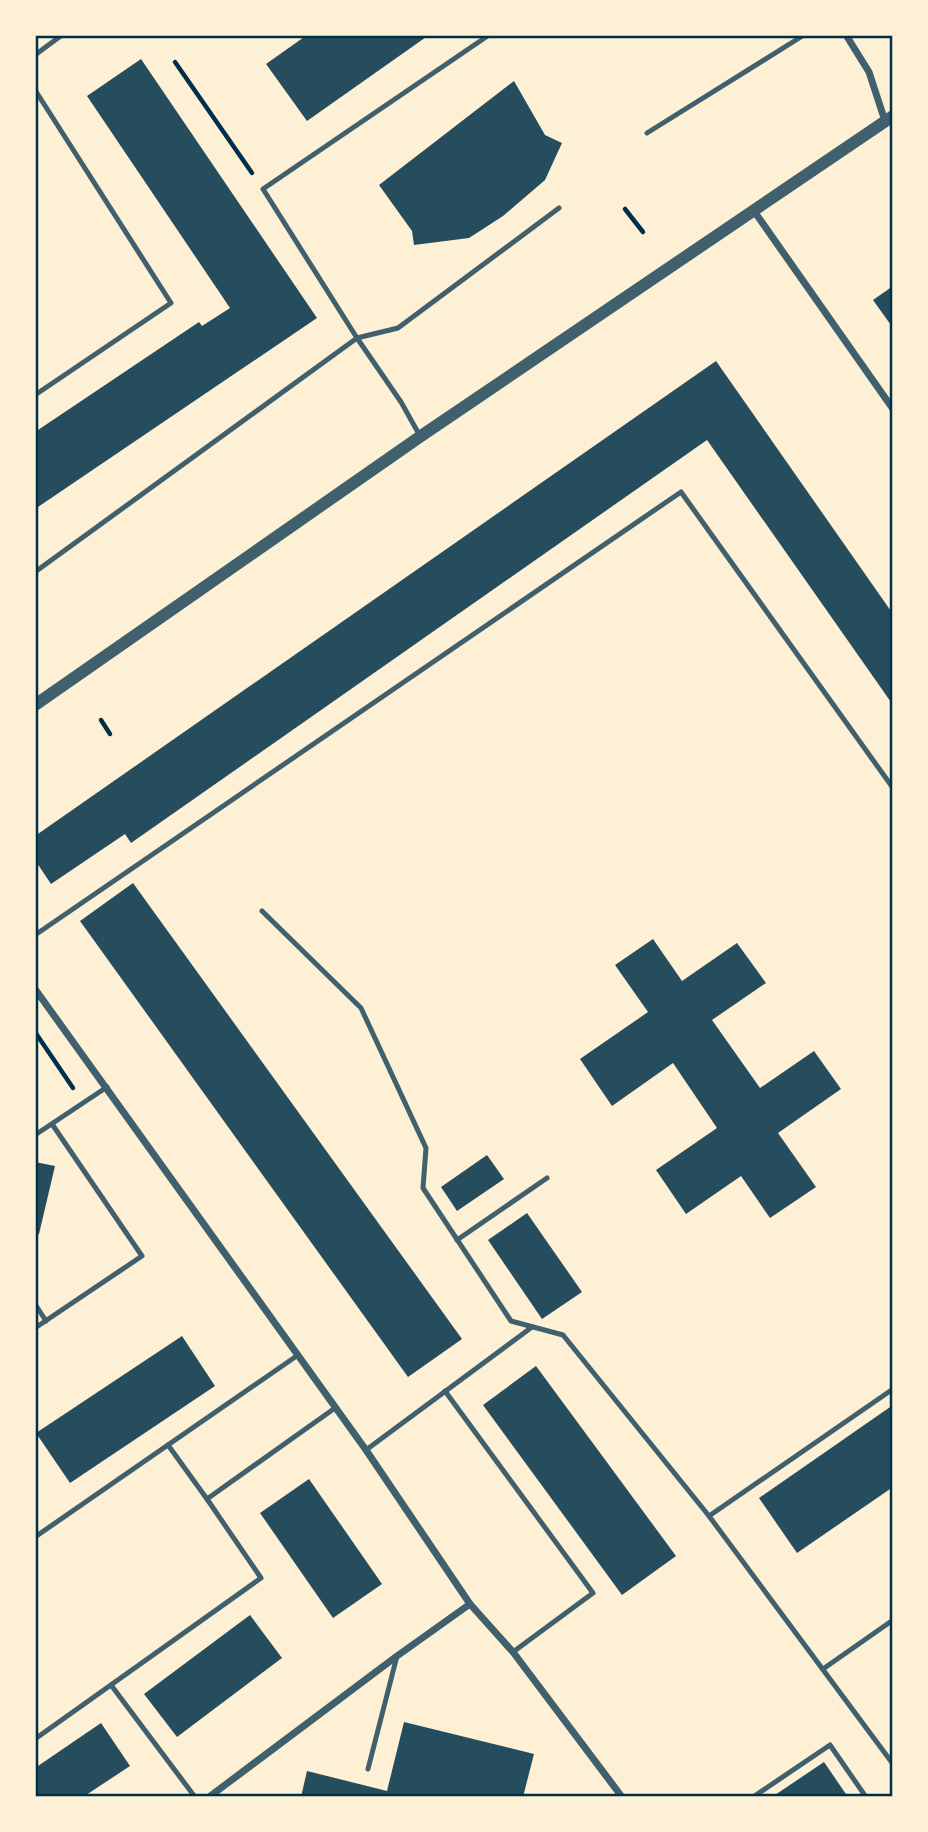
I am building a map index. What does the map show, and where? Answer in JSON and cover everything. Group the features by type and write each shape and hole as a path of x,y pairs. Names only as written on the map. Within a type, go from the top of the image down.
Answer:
{"street":[{"path":"35,705 421,436 889,118 869,72 846,35"},
{"path":"754,211 893,410"},
{"path":"35,989 366,1450 470,1604 513,1652 622,1797"},
{"path":"209,1797 470,1604"}],"lane":[{"path":"35,54 62,35"},
{"path":"421,436 264,189 489,35"},
{"path":"647,133 804,35"},
{"path":"35,90 170,303 35,395"},
{"path":"35,572 357,338 398,328 559,208"},
{"path":"35,935 681,492 893,788"},
{"path":"262,911 361,1008 426,1148 423,1188 511,1321 563,1335 709,1516 893,1764"},
{"path":"35,1135 107,1087"},
{"path":"35,1328 142,1256 52,1124"},
{"path":"457,1240 547,1178"},
{"path":"35,1304 46,1321"},
{"path":"366,1450 533,1327"},
{"path":"35,1537 298,1356"},
{"path":"709,1516 893,1389"},
{"path":"445,1391 593,1593 513,1652"},
{"path":"207,1499 335,1408"},
{"path":"35,1739 261,1578 168,1445"},
{"path":"823,1669 893,1620"},
{"path":"369,1769 397,1656"},
{"path":"110,1685 195,1797"},
{"path":"753,1797 830,1745 866,1797"}],"path":[{"path":"174,62 264,189"},
{"path":"625,209 643,232"},
{"path":"101,720 110,734"},
{"path":"35,1032 83,1103"}],"building":[{"path":"307,35 429,35 307,121 266,64"},
{"path":"141,59 317,318 35,509 35,432 199,322 202,326 230,308 87,96"},
{"path":"514,81 545,135 562,143 545,180 503,216 469,238 414,245 412,231 379,185"},
{"path":"893,286 893,328 873,300"},
{"path":"716,361 893,614 893,705 707,440 131,843 125,834 51,884 35,860 35,836"},
{"path":"133,883 462,1339 408,1377 80,921"},
{"path":"653,939 682,981 737,943 766,983 712,1020 760,1088 814,1051 841,1089 778,1133 816,1187 770,1218 741,1176 686,1214 656,1170 717,1128 673,1063 612,1106 580,1059 648,1012 615,965"},
{"path":"487,1155 504,1179 457,1211 441,1187"},
{"path":"35,1162 55,1166 39,1234 35,1236"},
{"path":"527,1213 582,1292 542,1319 488,1240"},
{"path":"182,1336 215,1386 70,1483 36,1433"},
{"path":"536,1366 676,1556 622,1595 483,1405"},
{"path":"893,1405 893,1487 797,1553 759,1498"},
{"path":"309,1479 382,1584 333,1618 260,1513"},
{"path":"250,1615 282,1658 177,1737 144,1694"},
{"path":"404,1722 534,1754 523,1797 301,1797 307,1771 387,1791"},
{"path":"101,1723 130,1766 83,1797 35,1797 35,1768"},
{"path":"824,1762 848,1797 772,1797"}]}
